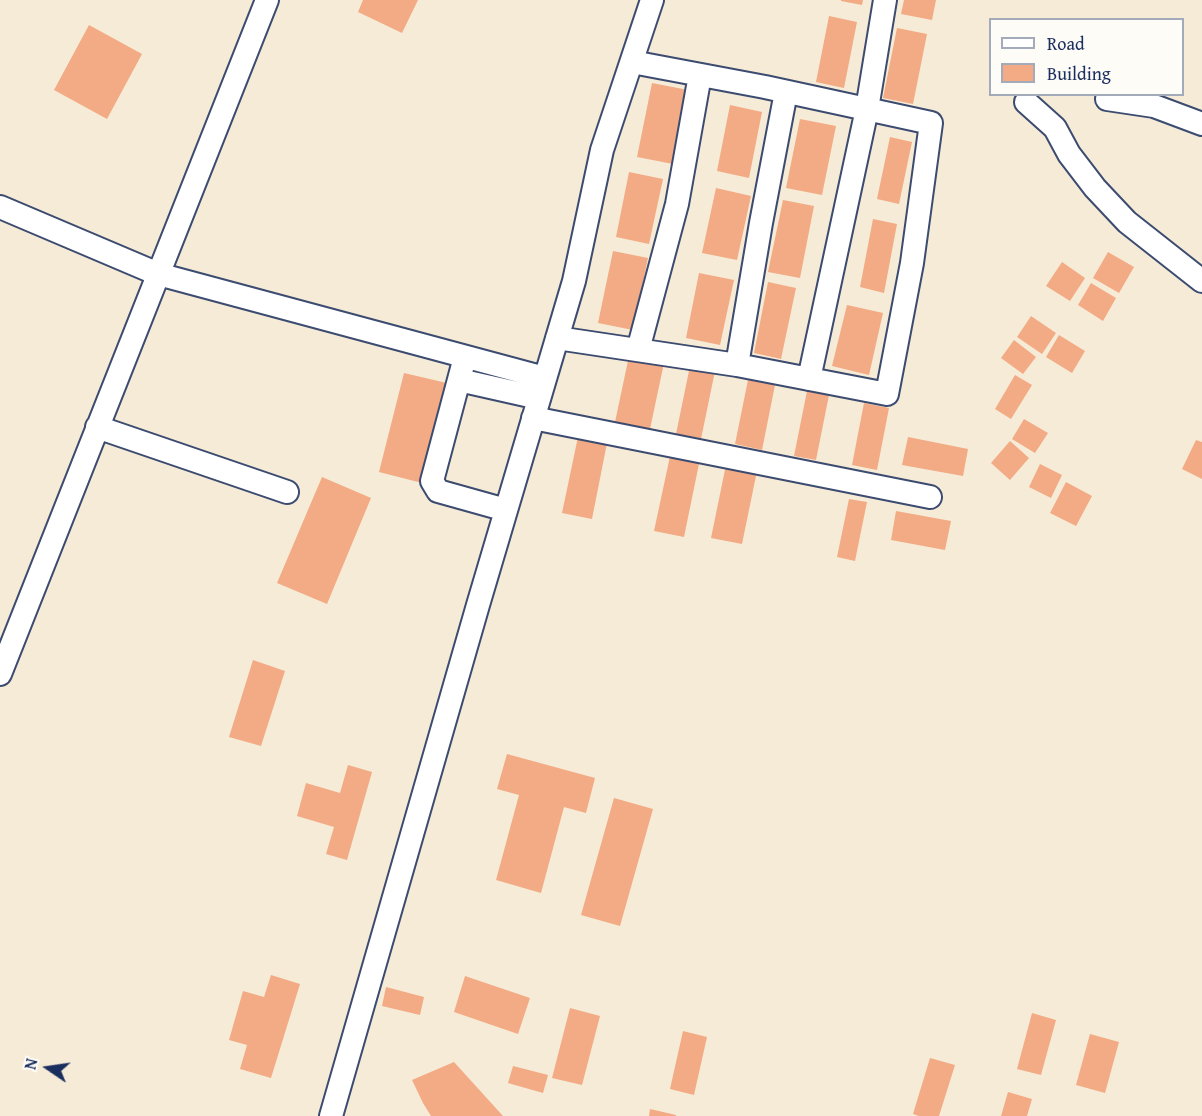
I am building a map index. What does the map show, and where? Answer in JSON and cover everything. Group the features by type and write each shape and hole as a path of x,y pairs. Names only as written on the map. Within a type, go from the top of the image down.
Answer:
{"street":[{"path":"0,674 267,0"},
{"path":"331,1116 574,281 602,150 652,0"},
{"path":"809,379 867,109 885,0"},
{"path":"557,338 737,365 887,394 912,263 931,123 632,62"},
{"path":"638,350 677,204 700,75"},
{"path":"737,365 786,92"},
{"path":"1107,99 1154,106 1202,124"},
{"path":"1026,102 1055,128 1070,154 1095,188 1127,222 1202,281"},
{"path":"0,207 158,274 465,357 539,398"},
{"path":"465,357 432,482 438,491 506,510"},
{"path":"459,380 539,398 930,497"},
{"path":"98,427 287,492"}],"building":[{"path":"363,0 418,0 402,33 358,12"},
{"path":"841,0 863,0 862,5"},
{"path":"904,0 936,0 932,20 901,14"},
{"path":"829,16 857,22 844,88 816,82"},
{"path":"89,25 142,54 107,119 54,90"},
{"path":"897,28 927,34 913,104 883,98"},
{"path":"652,83 688,90 673,164 637,157"},
{"path":"730,105 762,112 749,178 717,171"},
{"path":"800,119 836,126 822,195 786,188"},
{"path":"890,137 912,142 899,204 877,199"},
{"path":"629,172 663,179 649,244 616,237"},
{"path":"716,188 751,196 737,260 702,253"},
{"path":"783,200 814,206 800,278 768,272"},
{"path":"873,219 897,224 884,293 860,287"},
{"path":"613,251 648,258 633,330 598,323"},
{"path":"1108,252 1134,267 1119,293 1093,278"},
{"path":"1062,262 1085,278 1070,301 1046,286"},
{"path":"699,273 734,280 720,345 686,338"},
{"path":"768,282 796,288 781,359 754,353"},
{"path":"1091,283 1116,298 1103,321 1078,305"},
{"path":"847,305 883,313 869,375 832,366"},
{"path":"1031,316 1056,333 1042,354 1017,337"},
{"path":"1059,335 1085,351 1072,373 1046,357"},
{"path":"1014,340 1036,357 1023,374 1001,358"},
{"path":"629,356 664,363 650,429 615,422"},
{"path":"690,366 715,371 701,439 676,434"},
{"path":"404,373 451,384 426,484 379,472"},
{"path":"1015,375 1032,385 1011,419 995,409"},
{"path":"748,380 775,385 762,450 735,444"},
{"path":"807,391 829,395 816,460 794,456"},
{"path":"864,403 889,408 877,470 852,465"},
{"path":"1024,419 1048,433 1035,453 1012,439"},
{"path":"579,432 608,438 592,519 562,513"},
{"path":"908,437 968,449 963,476 902,465"},
{"path":"1196,440 1202,442 1202,479 1182,469"},
{"path":"1010,441 1029,458 1010,480 991,463"},
{"path":"672,447 701,454 684,537 654,531"},
{"path":"727,460 758,466 742,544 711,538"},
{"path":"1040,464 1062,475 1051,498 1029,487"},
{"path":"322,477 371,498 327,604 277,583"},
{"path":"1066,482 1092,496 1076,526 1050,513"},
{"path":"849,499 867,502 855,561 837,557"},
{"path":"896,511 951,521 945,550 891,540"},
{"path":"253,660 285,671 261,746 229,737"},
{"path":"507,754 595,778 586,813 564,807 541,893 496,880 519,795 497,789"},
{"path":"348,765 372,772 347,860 326,854 334,827 297,816 306,783 340,793"},
{"path":"614,798 653,809 620,926 581,915"},
{"path":"271,975 300,984 271,1078 240,1069 247,1045 229,1040 243,991 264,997"},
{"path":"465,976 530,998 518,1034 454,1012"},
{"path":"386,987 424,997 420,1015 382,1006"},
{"path":"570,1008 600,1016 582,1085 552,1078"},
{"path":"1032,1013 1056,1020 1041,1075 1017,1069"},
{"path":"683,1031 707,1037 694,1095 670,1089"},
{"path":"1090,1034 1119,1042 1105,1093 1076,1085"},
{"path":"930,1058 955,1065 939,1116 919,1116 913,1114"},
{"path":"454,1062 503,1116 431,1116 412,1080"},
{"path":"513,1066 548,1075 543,1093 508,1083"},
{"path":"1008,1092 1032,1099 1027,1116 1001,1116"},
{"path":"650,1109 676,1115 676,1116 649,1116"}]}
